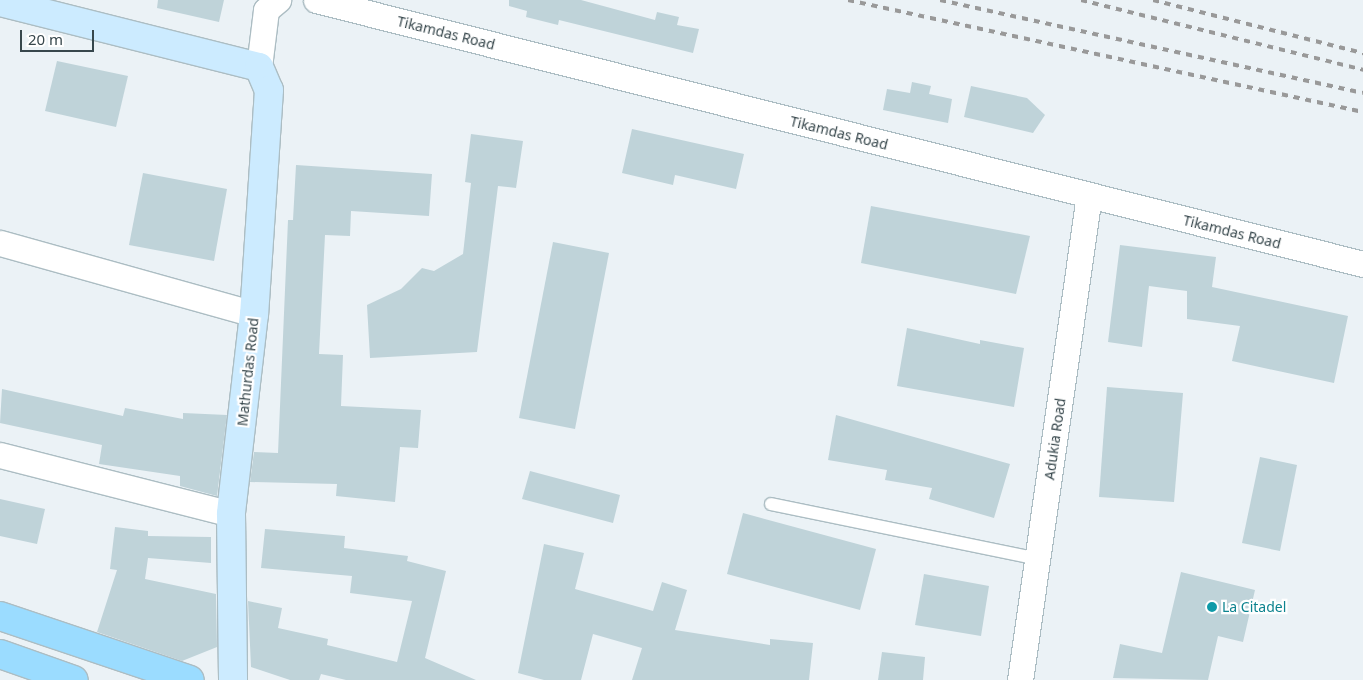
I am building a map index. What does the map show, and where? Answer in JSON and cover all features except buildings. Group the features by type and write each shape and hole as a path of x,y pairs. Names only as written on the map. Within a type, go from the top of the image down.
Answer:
{"main road":[{"path":"0,616 190,680"},
{"path":"0,654 74,680"}],"street":[{"path":"0,2 259,67 266,10 278,0"},
{"name":"Tikamdas Road","path":"316,0 1089,197 1363,264"},
{"name":"Mathurdas Road","path":"232,668 231,514 254,314 269,90 259,67"},
{"name":"Adukia Road","path":"1020,680 1039,558 1089,197"},
{"path":"0,243 254,314"},
{"path":"0,455 231,514"},
{"path":"215,680 232,668"}],"lane":[{"path":"771,504 1039,558"}],"railway":[{"path":"848,0 1363,112"},
{"path":"940,0 1363,93"},
{"path":"1081,0 1363,70"},
{"path":"1153,0 1363,53"}],"place":[{"name":"La Citadel","path":"1212,607"}]}
